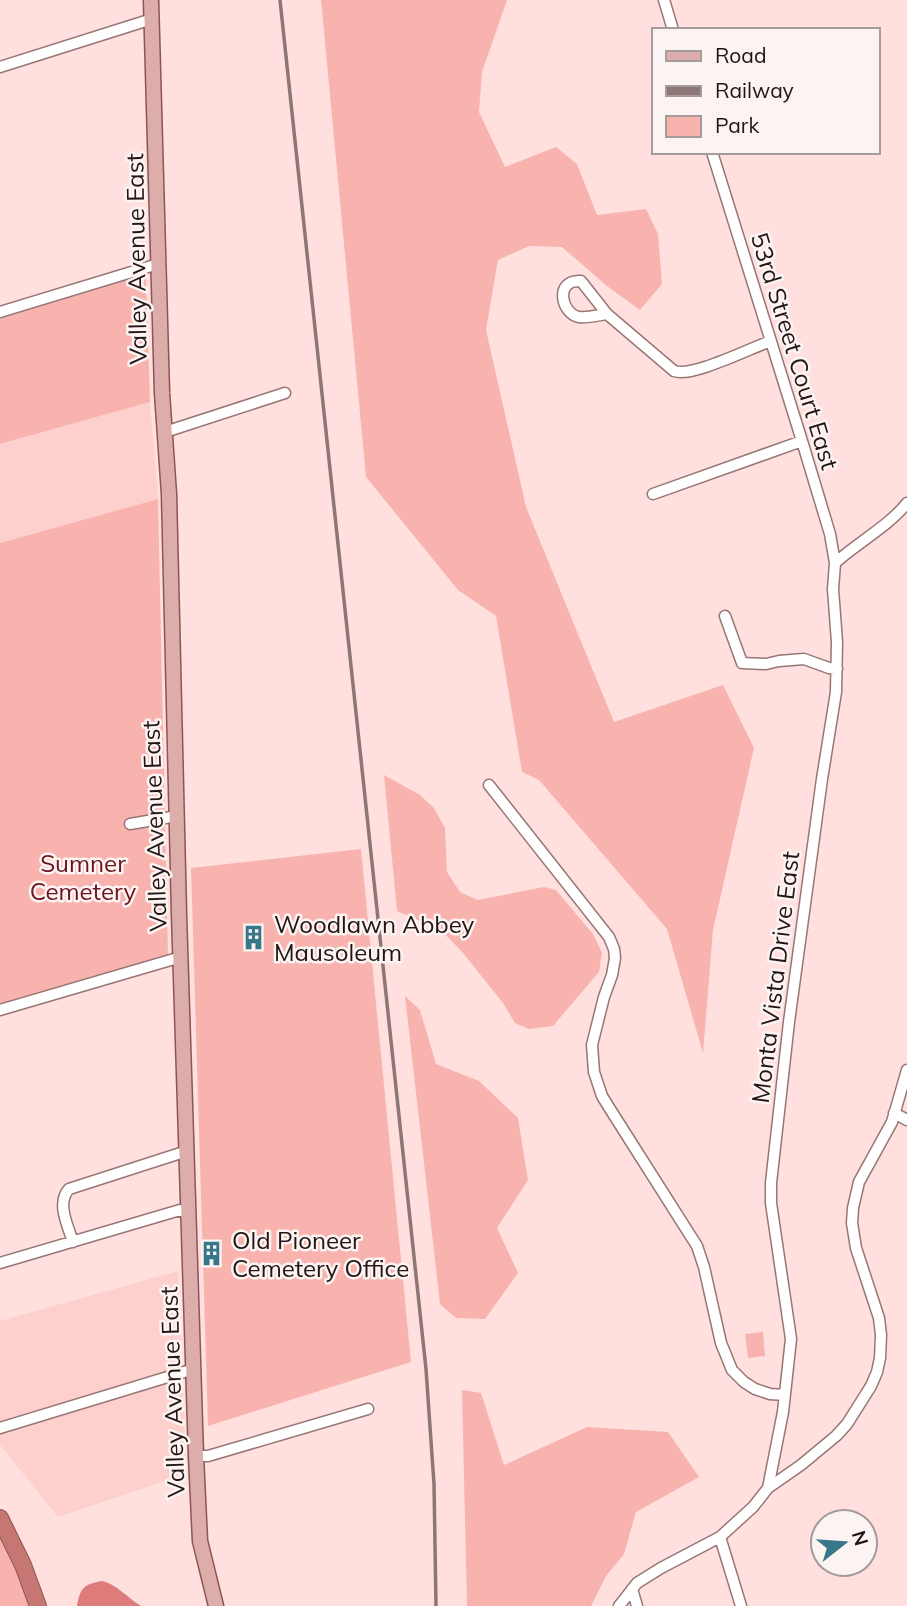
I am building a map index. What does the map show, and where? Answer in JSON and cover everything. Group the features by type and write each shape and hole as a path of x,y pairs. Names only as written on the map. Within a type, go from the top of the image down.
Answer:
{"highway":[{"path":"0,1518 23,1565 38,1606"}],"main road":[{"name":"Valley Avenue East","path":"151,0 162,393 169,494 178,914 196,1456 200,1541 216,1606"}],"street":[{"path":"664,0 672,28"},
{"path":"0,67 152,19"},
{"name":"53rd Street Court East","path":"713,154 830,534 835,563"},
{"path":"0,312 158,264"},
{"path":"607,314 679,373 702,369 771,341"},
{"path":"165,432 285,393"},
{"path":"653,494 802,441"},
{"path":"835,563 895,516 907,503"},
{"name":"Monta Vista Drive East","path":"768,1488 778,1443 791,1339 771,1203 771,1183 789,1022 833,715 837,669 833,590 835,563"},
{"path":"725,617 742,663 766,664 804,659 837,669"},
{"path":"489,785 610,937 615,958 592,1045 597,1083 610,1110 697,1245 721,1343 732,1370 755,1390 785,1395"},
{"path":"130,824 177,816"},
{"path":"0,1010 181,957"},
{"path":"619,1606 637,1583 720,1537 753,1507 768,1488 801,1465 841,1430 871,1386 880,1358 881,1335 879,1318 856,1248 852,1223 853,1208 859,1182 892,1122 907,1070"},
{"path":"894,1113 907,1120"},
{"path":"73,1242 63,1202 69,1189 187,1151"},
{"path":"0,1263 180,1210 189,1215"},
{"path":"0,1428 194,1370"},
{"path":"196,1456 208,1456 368,1409"},
{"path":"720,1537 741,1606"},
{"path":"632,1589 637,1606"}],"shaded area":[{"path":"150,402 158,499 0,543 0,444"},
{"path":"178,1271 186,1474 58,1517 0,1445 0,1321"},
{"path":"102,1581 117,1588 141,1606 77,1606 84,1588"}],"green space":[{"path":"321,0 507,0 482,72 479,112 505,167 556,147 577,164 597,215 646,209 658,234 662,284 640,310 562,247 529,246 498,260 486,330 526,507 614,722 723,685 754,748 713,930 703,1053 667,929 539,780 522,772 496,616 458,590 366,477"},
{"path":"146,274 150,402 0,444 0,319"},
{"name":"Sumner Cemetery","path":"158,499 168,957 0,1009 0,543"},
{"path":"384,775 420,795 434,808 445,828 447,872 460,892 478,900 544,887 556,890 593,934 602,953 599,972 553,1026 529,1029 515,1023 503,1003 441,930 397,911"},
{"path":"361,849 411,1362 208,1426 191,868"},
{"path":"405,996 420,1010 436,1064 479,1081 518,1118 528,1180 497,1228 518,1273 485,1319 456,1318 440,1304"},
{"path":"763,1332 765,1356 748,1358 745,1334"},
{"path":"462,1390 481,1393 504,1465 587,1427 668,1432 699,1477 636,1512 624,1554 606,1576 591,1606 467,1606"},
{"path":"0,1536 11,1557 30,1606 0,1606"}],"railway":[{"path":"280,0 426,1369 434,1484 436,1606"}],"place":[{"name":"Woodlawn Abbey Mausoleum","path":"254,938"},
{"name":"Old Pioneer Cemetery Office","path":"212,1254"}]}
